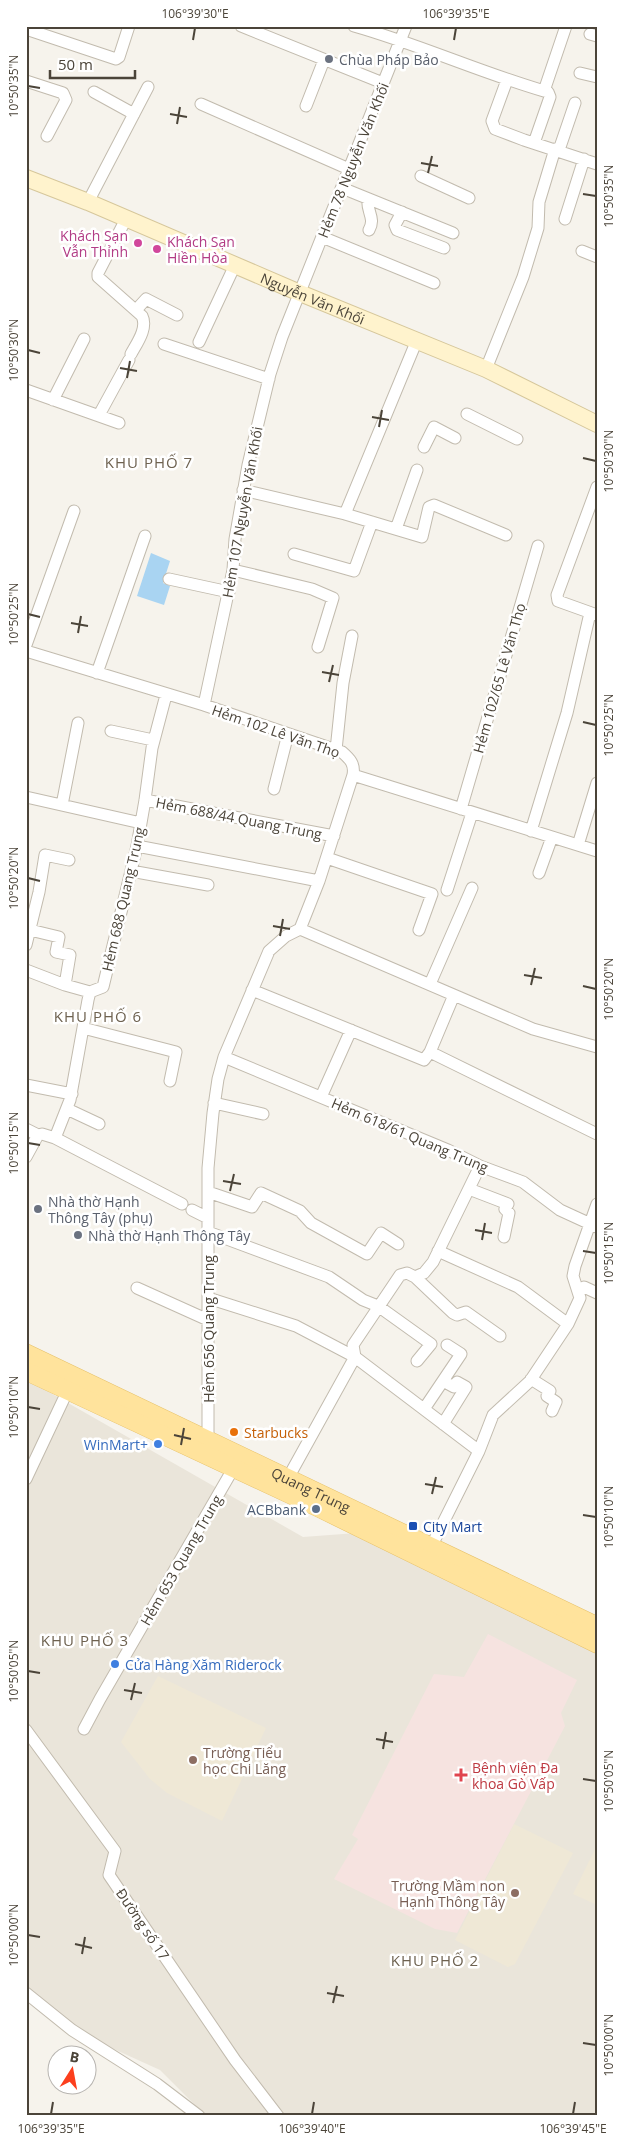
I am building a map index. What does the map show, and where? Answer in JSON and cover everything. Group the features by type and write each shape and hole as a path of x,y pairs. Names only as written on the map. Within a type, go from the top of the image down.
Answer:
{"main road":[{"name":"Quang Trung","path":"26,1353 288,1478 320,1501 594,1631"},
{"name":"Quang Trung","path":"26,1371 67,1392 234,1469 320,1501 431,1547 594,1631"}],"street":[{"path":"26,29 116,59 119,57 130,26"},
{"path":"241,26 266,31 324,60 384,83"},
{"path":"354,26 401,40 508,80 548,92 550,97 534,143"},
{"name":"Hẻm 78 Nguyễn Văn Khối","path":"300,293 406,26"},
{"path":"544,91 566,26"},
{"path":"306,106 324,60"},
{"path":"580,72 597,77"},
{"path":"508,80 492,121 495,129 597,164"},
{"path":"26,81 63,92 65,95 66,100 46,136"},
{"path":"88,202 148,87"},
{"path":"94,92 134,114"},
{"path":"486,369 523,277 538,228 539,202 575,103"},
{"path":"201,104 349,169"},
{"path":"566,219 584,159"},
{"path":"421,176 469,198"},
{"name":"Nguyễn Văn Khối","path":"26,178 88,202 300,293 486,369 597,424"},
{"path":"342,188 452,233"},
{"path":"368,199 367,206 372,216 372,224 369,230"},
{"path":"402,212 395,225 397,230 444,248"},
{"path":"99,414 130,357 145,322 136,310 98,277 98,273 126,219"},
{"path":"322,237 434,283"},
{"path":"582,251 597,257"},
{"path":"199,342 235,264"},
{"name":"Hẻm 107 Nguyễn Văn Khối","path":"204,705 234,570 235,539 243,490 269,379 282,337 300,293"},
{"path":"136,310 146,299 177,315"},
{"path":"53,400 84,339"},
{"path":"345,514 417,340"},
{"path":"164,344 269,379"},
{"path":"26,390 99,414 119,423"},
{"path":"467,414 517,439"},
{"path":"424,447 434,427 455,438"},
{"path":"396,529 417,470"},
{"path":"531,831 593,614 558,601 557,595 597,487"},
{"path":"243,490 345,514 422,538 429,507 434,505 506,535"},
{"path":"26,645 74,511"},
{"path":"585,519 597,523"},
{"path":"294,554 354,571 372,522"},
{"path":"97,673 145,536"},
{"name":"Hẻm 102/65 Lê Văn Thọ","path":"447,890 538,546"},
{"path":"234,570 312,589 333,598 318,647"},
{"path":"169,579 228,592"},
{"path":"336,750 343,683 352,636"},
{"name":"Hẻm 102 Lê Văn Thọ","path":"26,652 204,705 342,752 351,760 354,767 353,775"},
{"name":"Hẻm 688 Quang Trung","path":"90,992 102,987 137,846 154,740 166,694"},
{"path":"62,805 78,723"},
{"path":"111,731 154,740"},
{"path":"274,789 288,734"},
{"path":"597,851 353,775 327,858 300,929 533,1029 597,1047"},
{"path":"578,845 597,783"},
{"path":"26,797 141,823"},
{"name":"Hẻm 688/44 Quang Trung","path":"145,800 334,836"},
{"path":"539,873 552,837"},
{"path":"137,846 319,881"},
{"path":"26,945 39,892 45,855 69,860"},
{"path":"327,858 432,894 419,930"},
{"path":"131,871 208,885"},
{"path":"430,984 472,888"},
{"name":"Hẻm 656 Quang Trung","path":"208,1439 208,1168 214,1103 224,1057 269,951 286,936 300,929"},
{"path":"30,930 59,937 56,952 70,955 65,986"},
{"path":"26,970 65,986 90,992 72,1094 55,1138"},
{"path":"252,990 424,1060 430,1052 454,995"},
{"path":"83,1028 176,1052 170,1081"},
{"path":"321,1097 351,1030"},
{"path":"430,1052 597,1134"},
{"name":"Hẻm 618/61 Quang Trung","path":"224,1057 448,1150 480,1166 523,1182 560,1210 593,1225"},
{"path":"26,1085 72,1094"},
{"path":"214,1103 263,1114"},
{"path":"67,1109 99,1124"},
{"path":"26,1129 38,1135 42,1134 55,1138 182,1204"},
{"path":"27,1156 38,1135"},
{"path":"415,1277 424,1273 433,1262 480,1166"},
{"path":"469,1188 508,1204 505,1209 509,1213 504,1237"},
{"path":"208,1192 252,1207 261,1193 300,1211 311,1223 368,1254 380,1233 398,1244"},
{"path":"431,1547 479,1451 494,1415 531,1379 568,1324 580,1298 573,1276 593,1225 597,1204"},
{"path":"192,1210 208,1218"},
{"path":"208,1232 329,1278 363,1300 378,1306 431,1344 417,1361"},
{"path":"438,1251 518,1288 568,1324"},
{"path":"288,1478 355,1357 353,1345 400,1275 407,1273 415,1277 453,1313 457,1315 466,1312 500,1336"},
{"path":"579,1290 584,1287 597,1293"},
{"path":"137,1288 208,1320"},
{"path":"208,1298 296,1326 355,1357 479,1451"},
{"path":"424,1410 461,1354 446,1345"},
{"path":"531,1379 550,1391 547,1396 556,1402 552,1411"},
{"path":"443,1381 454,1387 457,1382 466,1387 444,1424"},
{"path":"26,1479 67,1392"},
{"name":"Hẻm 653 Quang Trung","path":"84,1729 234,1469"},
{"name":"Đường số 17","path":"26,1730 115,1851 109,1874 235,2060 278,2116"},
{"path":"26,1993 72,2030 157,2084 199,2116"}],"shaded area":[{"path":"26,1379 303,1537 370,1532 597,1646 597,2116 206,2116 160,2070 72,2030 26,1993"},
{"name":"Bệnh viện Đa khoa Gò Vấp","path":"488,1634 577,1680 561,1713 565,1726 457,1933 435,1929 334,1879 358,1839 352,1835 434,1674 464,1677"},
{"name":"Trường Tiểu học Chi Lăng","path":"158,1676 266,1728 222,1821 167,1793 150,1779 121,1742"},
{"name":"Trường Mầm non Hạnh Thông Tây","path":"514,1824 573,1853 515,1964 508,1967 455,1940"},
{"path":"597,1845 597,1905 573,1894"}],"water":[{"path":"151,553 170,561 163,583 170,586 164,605 137,596"}],"place":[{"name":"Chùa Pháp Bảo","path":"329,59"},
{"name":"Khách Sạn Vẫn Thỉnh","path":"138,243"},
{"name":"Khách Sạn Hiền Hòa","path":"157,249"},
{"name":"Nhà thờ Hạnh Thông Tây (phụ)","path":"38,1209"},
{"name":"Nhà thờ Hạnh Thông Tây","path":"78,1235"},
{"name":"Starbucks","path":"234,1432"},
{"name":"WinMart+","path":"158,1444"},
{"name":"ACBbank","path":"316,1509"},
{"name":"City Mart","path":"413,1526"},
{"name":"Cửa Hàng Xăm Riderock","path":"115,1664"},
{"name":"Trường Tiểu học Chi Lăng","path":"193,1760"},
{"name":"Bệnh viện Đa khoa Gò Vấp","path":"461,1775"},
{"name":"Trường Mầm non Hạnh Thông Tây","path":"515,1893"}],"district":[{"name":"KHU PHỐ 7","path":"149,462"},
{"name":"KHU PHỐ 6","path":"98,1016"},
{"name":"KHU PHỐ 3","path":"85,1640"},
{"name":"KHU PHỐ 2","path":"435,1960"}]}
